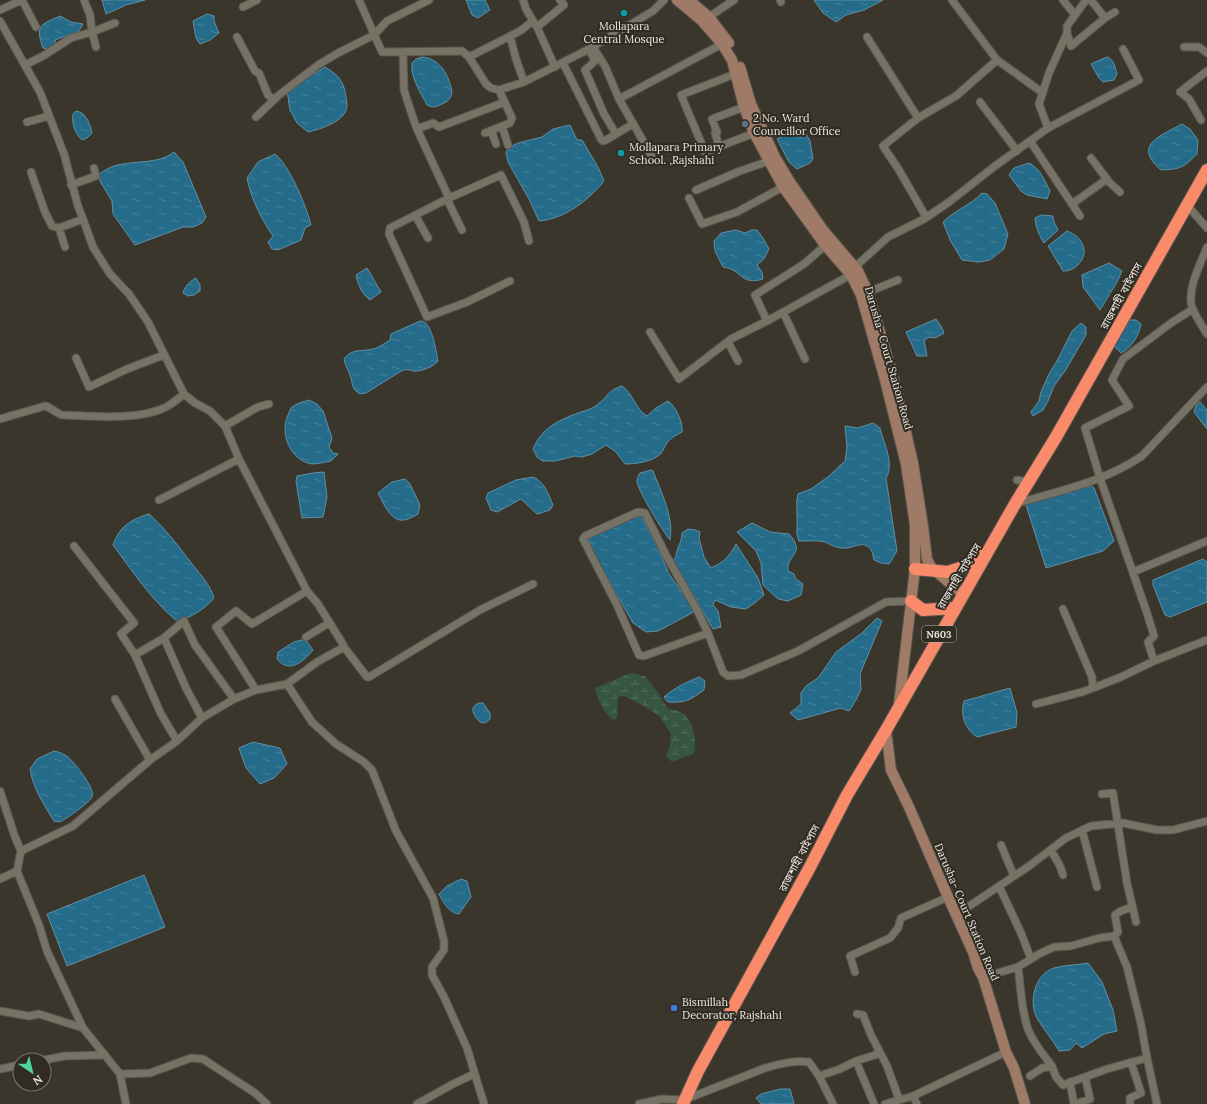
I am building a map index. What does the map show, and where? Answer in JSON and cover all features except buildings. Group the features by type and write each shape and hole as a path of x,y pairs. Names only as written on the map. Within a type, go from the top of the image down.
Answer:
{"highway":[{"name":"রাজশাহী বাইপাস","path":"684,1102 698,1071 810,867 847,795 886,730 962,594 989,550 1014,504 1023,481 1056,437 1207,170"},
{"path":"915,569 948,572 962,568 975,561 989,550"},
{"path":"911,601 923,610 954,608"}],"street":[{"path":"0,10 22,0 36,27"},
{"path":"84,0 90,15 96,47"},
{"path":"243,7 257,0"},
{"path":"359,0 382,52 462,51 469,57 486,84 491,88 499,90 524,82 591,48 653,11 664,0"},
{"path":"256,117 274,100 318,65 374,35 387,21 429,0"},
{"path":"523,0 555,67"},
{"path":"469,57 535,24 564,5 560,0"},
{"name":"Darusha- Court Station Road","path":"677,0 702,20 722,44 732,60 744,107 758,132 816,220 828,243"},
{"name":"Darusha- Court Station Road","path":"689,0 709,17 728,40 737,58 758,132 769,161 784,187 828,243 855,271 868,292 893,376 913,464 928,564 962,594"},
{"path":"709,17 734,0"},
{"path":"952,0 997,60 1042,93"},
{"path":"1064,0 1075,15"},
{"path":"1086,0 1067,26 1067,33 1071,46 1105,18 1116,12"},
{"path":"1091,0 1105,18"},
{"path":"25,65 71,38 115,23"},
{"path":"1,25 40,92 64,154 71,185 84,218 93,247 110,274 129,294 148,322 184,394 195,404 210,410 225,426 239,459 308,591 318,604 344,647 367,677 480,610 533,584"},
{"path":"1048,128 1039,104 1049,73 1067,33"},
{"path":"510,36 524,82"},
{"path":"237,37 255,71 259,73 268,95 274,100"},
{"path":"867,37 918,118"},
{"path":"620,100 722,44"},
{"path":"1184,47 1199,47 1207,52"},
{"path":"591,48 605,66 620,100 654,160"},
{"path":"591,48 595,61 585,70 604,114 616,134"},
{"path":"650,332 679,379 728,342 855,271 888,237 926,217 949,202 995,166 1048,128 1139,80 1123,49"},
{"path":"403,52 404,90 417,129 462,230"},
{"path":"926,217 899,170 883,146 918,118 956,96 997,60"},
{"path":"563,63 601,139 606,140 633,124"},
{"path":"1201,120 1188,99 1180,92 1207,71"},
{"path":"736,74 681,95 705,152 758,132"},
{"path":"496,144 488,132 512,120 499,90"},
{"path":"417,129 433,123 439,127 504,102"},
{"path":"980,102 1017,151"},
{"path":"720,146 712,119 744,107"},
{"path":"27,122 49,116"},
{"path":"502,126 508,145"},
{"path":"1030,141 1080,216"},
{"path":"1092,158 1107,179 1120,192"},
{"path":"696,190 740,171 769,161"},
{"path":"71,185 96,176 94,168"},
{"path":"31,172 45,212 52,226 59,228 84,218"},
{"path":"510,280 467,302 427,317 389,234 390,228 501,175 524,222 529,241"},
{"path":"1072,204 1107,179"},
{"path":"689,198 702,224 737,212 784,187"},
{"path":"1187,206 1207,228"},
{"path":"415,215 428,238"},
{"path":"59,228 65,247"},
{"path":"767,321 755,295 804,264 828,243"},
{"path":"1207,247 1190,299 1193,309 1207,334"},
{"name":"Darusha- Court Station Road","path":"855,271 884,376 906,464 916,525 915,569 899,705"},
{"path":"868,292 898,280"},
{"path":"1154,660 1148,642 1154,636 1100,478 1085,428 1129,406 1112,380 1123,360 1171,323 1193,309"},
{"path":"783,312 805,359"},
{"path":"728,342 738,360"},
{"path":"76,358 89,387 127,369 164,355"},
{"path":"1014,504 1100,478 1129,464 1142,456 1207,387"},
{"path":"0,419 44,406 62,415 107,417 144,414 166,407 184,394"},
{"path":"225,426 253,410 269,404"},
{"path":"159,500 239,459"},
{"path":"708,633 644,656 639,655 617,605 583,539 585,536 638,512 645,513 667,557 697,610 708,633 723,672 728,676 741,675 798,651 886,602 911,601"},
{"path":"1132,572 1207,541"},
{"path":"74,546 134,623 122,634 135,655 161,714 176,741"},
{"path":"256,690 216,627 236,611 252,624 308,591"},
{"path":"1063,609 1092,677 1093,688"},
{"path":"135,655 164,638 184,621 195,645 234,698"},
{"path":"306,637 329,623"},
{"path":"164,638 186,688 202,718"},
{"path":"1036,704 1093,688 1121,677 1154,660 1207,640"},
{"path":"21,851 73,826 202,718 234,698 256,690 287,684 317,662 344,647"},
{"path":"287,684 312,722 336,744 364,762 372,770 396,831 433,898 444,941 444,950 432,967 432,976 444,997 467,1048 484,1104"},
{"path":"115,699 150,760"},
{"name":"Darusha- Court Station Road","path":"886,730 891,770 909,807 973,952 978,968 983,977 1006,1052 1014,1068 1025,1104"},
{"path":"0,791 21,851 17,871 39,926 47,951 83,1028 120,1074 126,1104"},
{"path":"1102,794 1113,793 1132,907 1136,922"},
{"path":"956,915 1014,876 1066,838 1091,826 1132,824 1157,830 1173,830 1207,821"},
{"path":"1082,830 1097,887"},
{"path":"1001,845 1014,876"},
{"path":"1051,850 1063,875"},
{"path":"0,879 17,871"},
{"path":"999,886 1021,933 1031,959"},
{"path":"855,972 850,956 890,938 898,928 901,918 948,897"},
{"path":"983,977 1018,967 1054,947 1071,946 1099,938 1114,936 1118,932 1115,915 1132,907"},
{"path":"1114,936 1127,968 1141,1024 1157,1104"},
{"path":"1018,967 1025,1020 1028,1031 1052,1066 1056,1077 1062,1085 1147,1058"},
{"path":"0,1011 29,1016 39,1014 83,1028"},
{"path":"857,1014 863,1014 871,1035 887,1066 899,1100"},
{"path":"819,1076 875,1055 879,1051"},
{"path":"885,1104 913,1096 1006,1052"},
{"path":"52,1058 65,1056 104,1055"},
{"path":"120,1074 150,1073 191,1058 204,1059 255,1093 267,1104"},
{"path":"639,1104 662,1099 684,1102 778,1064 801,1061 809,1062 819,1076 833,1104"},
{"path":"856,1061 874,1104"},
{"path":"1130,1104 1130,1098 1141,1093 1131,1062"},
{"path":"1030,1076 1042,1068 1052,1066"},
{"path":"0,1069 12,1067"},
{"path":"417,1104 474,1074"},
{"path":"1070,1082 1075,1104 1090,1099 1085,1077"},
{"path":"913,1096 917,1104"}],"green space":[{"path":"631,673 645,676 659,694 667,708 680,712 687,717 694,735 694,753 672,762 666,756 670,745 671,734 660,717 646,707 624,696 618,697 617,718 613,720 606,713 599,701 595,688"}],"water":[{"path":"102,0 145,0 126,5 106,14"},
{"path":"466,0 485,0 490,10 478,18 472,15"},
{"path":"814,0 883,0 864,10 846,15 836,22 823,13"},
{"path":"207,14 214,16 214,21 219,33 210,40 200,44 196,38 193,21"},
{"path":"60,16 71,22 83,24 79,31 55,40 56,48 43,48 39,35 41,27"},
{"path":"422,57 436,62 446,74 452,93 448,101 431,107 427,105 416,85 412,68 412,63 416,59"},
{"path":"1107,57 1113,61 1117,74 1114,80 1103,82 1091,64"},
{"path":"325,67 337,75 343,85 346,96 346,111 338,120 320,129 308,132 297,123 290,110 287,90"},
{"path":"76,111 85,116 89,122 92,133 87,138 82,140 75,131 73,125 73,114"},
{"path":"1182,124 1190,129 1198,140 1197,154 1181,167 1161,170 1149,154 1149,148 1152,142 1158,137"},
{"path":"570,125 577,140 582,140 598,167 604,181 591,195 575,208 557,217 539,221 529,199 508,162 506,153 508,148 518,143 542,137 553,129"},
{"path":"802,127 810,141 813,159 810,163 797,169 789,162 777,139"},
{"path":"174,152 183,162 206,217 202,223 193,227 183,227 135,245 113,214 112,201 98,176 115,166 156,160"},
{"path":"275,154 281,160 292,177 311,225 305,228 301,240 278,250 272,249 268,242 273,236 264,223 257,208 247,178 258,162"},
{"path":"1029,163 1033,165 1042,175 1050,191 1047,199 1027,195 1021,191 1009,175 1014,168"},
{"path":"982,193 987,194 995,203 1008,234 1004,249 990,260 979,262 962,260 950,240 943,222"},
{"path":"1041,215 1053,216 1058,230 1044,243 1038,231 1035,218"},
{"path":"736,230 745,233 752,230 757,230 763,238 769,249 764,259 757,265 762,272 763,279 755,281 745,279 729,268 723,267 715,251 714,241 721,233"},
{"path":"1067,231 1075,235 1081,241 1084,255 1076,267 1068,271 1063,271 1048,246"},
{"path":"1109,263 1122,271 1100,310 1083,287 1082,275"},
{"path":"367,268 381,292 370,300 361,289 356,275"},
{"path":"196,278 200,285 200,291 194,295 188,296 183,293 188,284"},
{"path":"936,319 944,333 935,338 930,337 924,340 927,356 917,356 906,332"},
{"path":"1130,320 1136,320 1141,324 1140,328 1137,337 1132,344 1121,353 1115,347 1117,338 1121,328"},
{"path":"420,321 428,325 435,344 438,361 423,370 403,370 366,393 360,394 356,391 353,387 344,359 350,353 377,348 390,340 391,334"},
{"path":"1081,323 1086,327 1086,335 1065,371 1054,386 1043,410 1033,416 1031,412 1039,401 1048,376 1072,331"},
{"path":"622,386 647,416 656,408 668,401 676,411 680,419 682,432 668,441 660,455 647,461 625,464 616,452 606,445 592,454 582,457 575,456 555,461 543,461 537,457 533,449 546,430 563,419 594,407 611,392"},
{"path":"309,400 317,404 323,411 332,438 329,447 333,453 338,454 331,461 312,464 305,462 298,458 293,452 286,438 286,422 290,410 296,404"},
{"path":"1200,402 1207,410 1207,429 1194,412 1196,406"},
{"path":"873,423 880,428 889,460 886,478 897,551 889,564 874,560 873,554 869,547 864,545 840,548 822,541 799,541 797,534 798,494 811,489 829,476 845,461 847,447 845,426 858,428"},
{"path":"651,470 653,471 660,487 666,505 670,522 670,540 652,512 637,482 640,473"},
{"path":"324,472 327,497 323,517 302,518 296,481 297,476"},
{"path":"533,477 543,485 548,493 553,505 550,510 537,514 521,499 497,512 491,510 486,498 488,493 516,480"},
{"path":"405,479 410,484 420,505 418,514 407,519 400,520 396,519 390,513 378,493 392,482"},
{"path":"1087,483 1094,488 1114,541 1103,551 1046,568 1025,502"},
{"path":"149,514 167,532 202,576 214,598 198,612 178,622 151,596 113,545 119,533 126,525 137,518"},
{"path":"641,516 657,546 669,574 694,609 692,613 658,631 646,632 633,623 597,560 588,538 610,525"},
{"path":"752,523 770,532 789,534 794,541 796,550 788,565 788,571 794,574 795,578 803,584 801,595 788,601 778,599 763,585 761,563 756,551 737,532"},
{"path":"688,529 700,532 699,538 704,557 711,568 726,559 736,544 758,578 764,595 746,609 731,607 715,600 713,605 718,611 721,627 713,629 673,560 676,557 682,533"},
{"path":"1203,559 1207,562 1207,602 1170,617 1165,615 1153,585 1153,580"},
{"path":"877,618 882,621 860,674 861,689 849,711 841,708 798,720 790,713 801,704 801,693 806,686 818,678 836,652 862,633"},
{"path":"305,639 313,650 305,659 296,665 286,666 277,659 278,652 294,642"},
{"path":"699,677 705,681 704,690 691,698 679,702 668,702 664,697 676,688"},
{"path":"1010,688 1017,713 1016,727 977,737 969,730 964,721 964,701"},
{"path":"479,703 483,703 490,713 490,719 485,723 480,722 473,712 474,707"},
{"path":"253,742 280,748 287,764 274,778 260,784 246,768 239,748"},
{"path":"54,751 63,754 71,760 88,782 92,793 90,800 60,822 54,821 43,803 36,790 30,769 37,759"},
{"path":"144,875 165,927 67,966 47,914"},
{"path":"461,879 467,881 471,897 459,914 452,912 444,904 439,894 447,886"},
{"path":"1088,963 1102,982 1113,1010 1117,1031 1104,1034 1082,1048 1076,1043 1070,1050 1059,1051 1034,1012 1033,997 1035,989 1042,976 1047,971 1058,967"},
{"path":"780,1089 790,1089 794,1104 761,1104 756,1098 761,1094"}],"place":[{"name":"Mollapara Central Mosque","path":"624,13"},
{"name":"2 No. Ward Councillor Office","path":"745,124"},
{"name":"Mollapara Primary School. ,Rajshahi","path":"621,153"},
{"name":"Bismillah Decorator, Rajshahi","path":"674,1008"}]}
